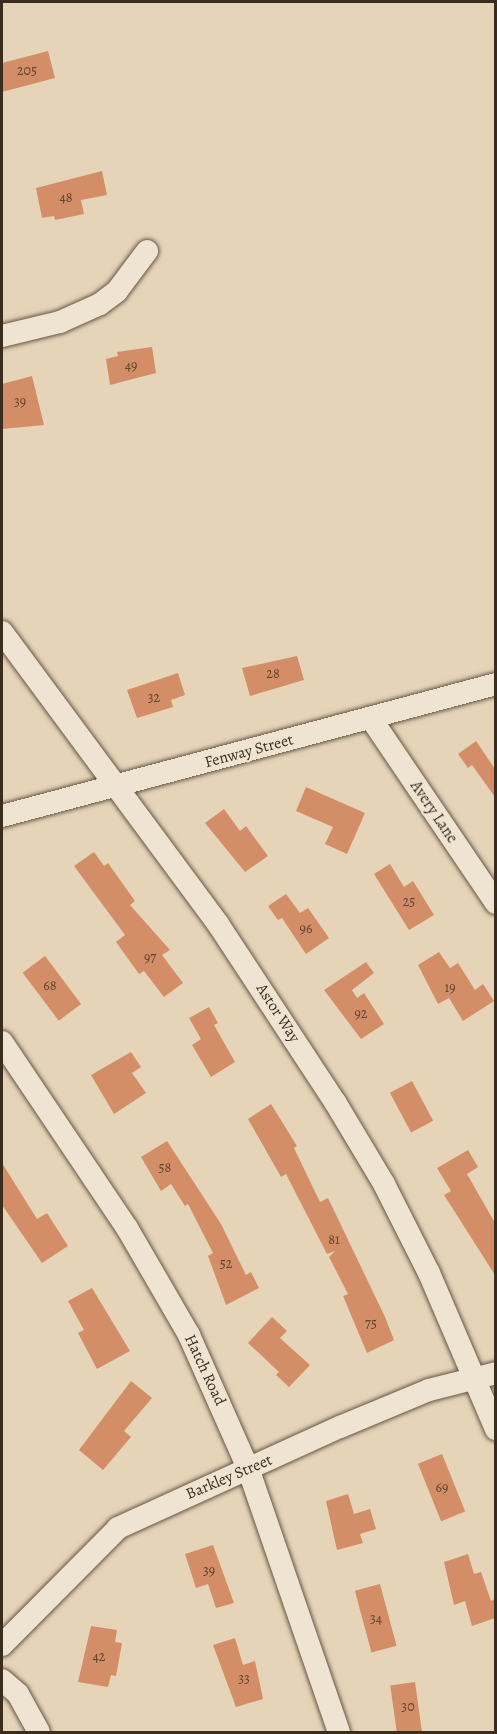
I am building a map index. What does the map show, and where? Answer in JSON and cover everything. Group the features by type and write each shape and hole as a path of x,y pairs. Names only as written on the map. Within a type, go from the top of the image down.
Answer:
{"street":[{"path":"2,336 60,322 100,304 117,291 147,250"},
{"name":"Astor Way","path":"2,632 225,933 335,1102 389,1194 485,1375 495,1430"},
{"name":"Fenway Street","path":"2,816 372,720 495,684"},
{"name":"Avery Lane","path":"372,720 495,903"},
{"name":"Hatch Road","path":"2,1042 150,1266 189,1335 248,1468 339,1732"},
{"name":"Barkley Street","path":"2,1645 118,1528 369,1414 485,1375"},
{"path":"2,1680 18,1694 39,1732"}],"building":[{"path":"48,51 55,78 2,92 2,63"},
{"path":"102,171 107,195 81,200 84,214 55,220 54,216 42,218 36,188"},
{"path":"152,347 156,373 110,385 106,359 118,356 117,352"},
{"path":"32,376 44,425 2,429 2,384"},
{"path":"297,656 304,680 250,696 242,668"},
{"path":"178,673 185,695 171,700 173,707 137,718 127,690"},
{"path":"476,741 495,769 495,797 472,765 468,768 458,754"},
{"path":"306,787 365,813 347,854 325,844 333,827 296,811"},
{"path":"224,809 240,831 246,826 268,856 245,872 205,823"},
{"path":"94,852 104,866 108,863 135,901 130,905 170,950 162,955 183,983 164,997 144,971 139,974 116,942 125,935 74,866"},
{"path":"390,864 404,887 413,881 434,915 409,930 374,874"},
{"path":"286,894 300,913 308,908 329,938 306,954 282,918 278,920 268,906"},
{"path":"439,952 450,968 458,963 475,990 483,984 494,1001 463,1021 449,998 438,1004 418,965"},
{"path":"45,956 81,1004 59,1021 23,973"},
{"path":"366,962 374,973 352,990 357,998 364,993 384,1024 361,1039 324,990"},
{"path":"209,1007 218,1023 214,1025 235,1062 211,1077 192,1045 201,1039 189,1018"},
{"path":"131,1052 141,1067 132,1073 146,1093 114,1114 91,1075"},
{"path":"412,1081 433,1121 411,1132 390,1093"},
{"path":"271,1104 297,1146 294,1148 320,1202 328,1198 394,1340 367,1353 343,1296 348,1294 329,1257 335,1251 327,1254 286,1174 281,1177 248,1119"},
{"path":"167,1141 221,1224 246,1275 251,1272 259,1288 226,1305 208,1256 213,1253 188,1204 185,1206 171,1184 161,1191 141,1157"},
{"path":"468,1150 478,1167 467,1174 495,1223 495,1275 444,1195 451,1191 437,1168"},
{"path":"2,1163 37,1219 47,1213 68,1246 42,1263 2,1205"},
{"path":"92,1288 130,1351 97,1369 78,1333 84,1330 68,1301"},
{"path":"272,1317 287,1331 280,1338 310,1365 289,1387 276,1375 279,1372 248,1343"},
{"path":"131,1381 152,1398 124,1431 131,1437 103,1470 79,1450"},
{"path":"442,1454 465,1511 441,1521 418,1464"},
{"path":"348,1494 354,1514 370,1509 376,1529 360,1534 363,1543 337,1550 326,1501"},
{"path":"213,1545 234,1603 216,1608 208,1584 196,1588 185,1554"},
{"path":"468,1554 474,1574 481,1572 491,1601 495,1599 495,1618 472,1626 465,1601 454,1605 444,1562"},
{"path":"380,1584 397,1646 371,1653 355,1591"},
{"path":"91,1626 117,1630 115,1642 122,1643 116,1676 111,1675 108,1687 78,1682"},
{"path":"235,1638 243,1665 255,1661 263,1699 236,1707 213,1645"},
{"path":"415,1682 422,1732 397,1732 390,1685"}]}
